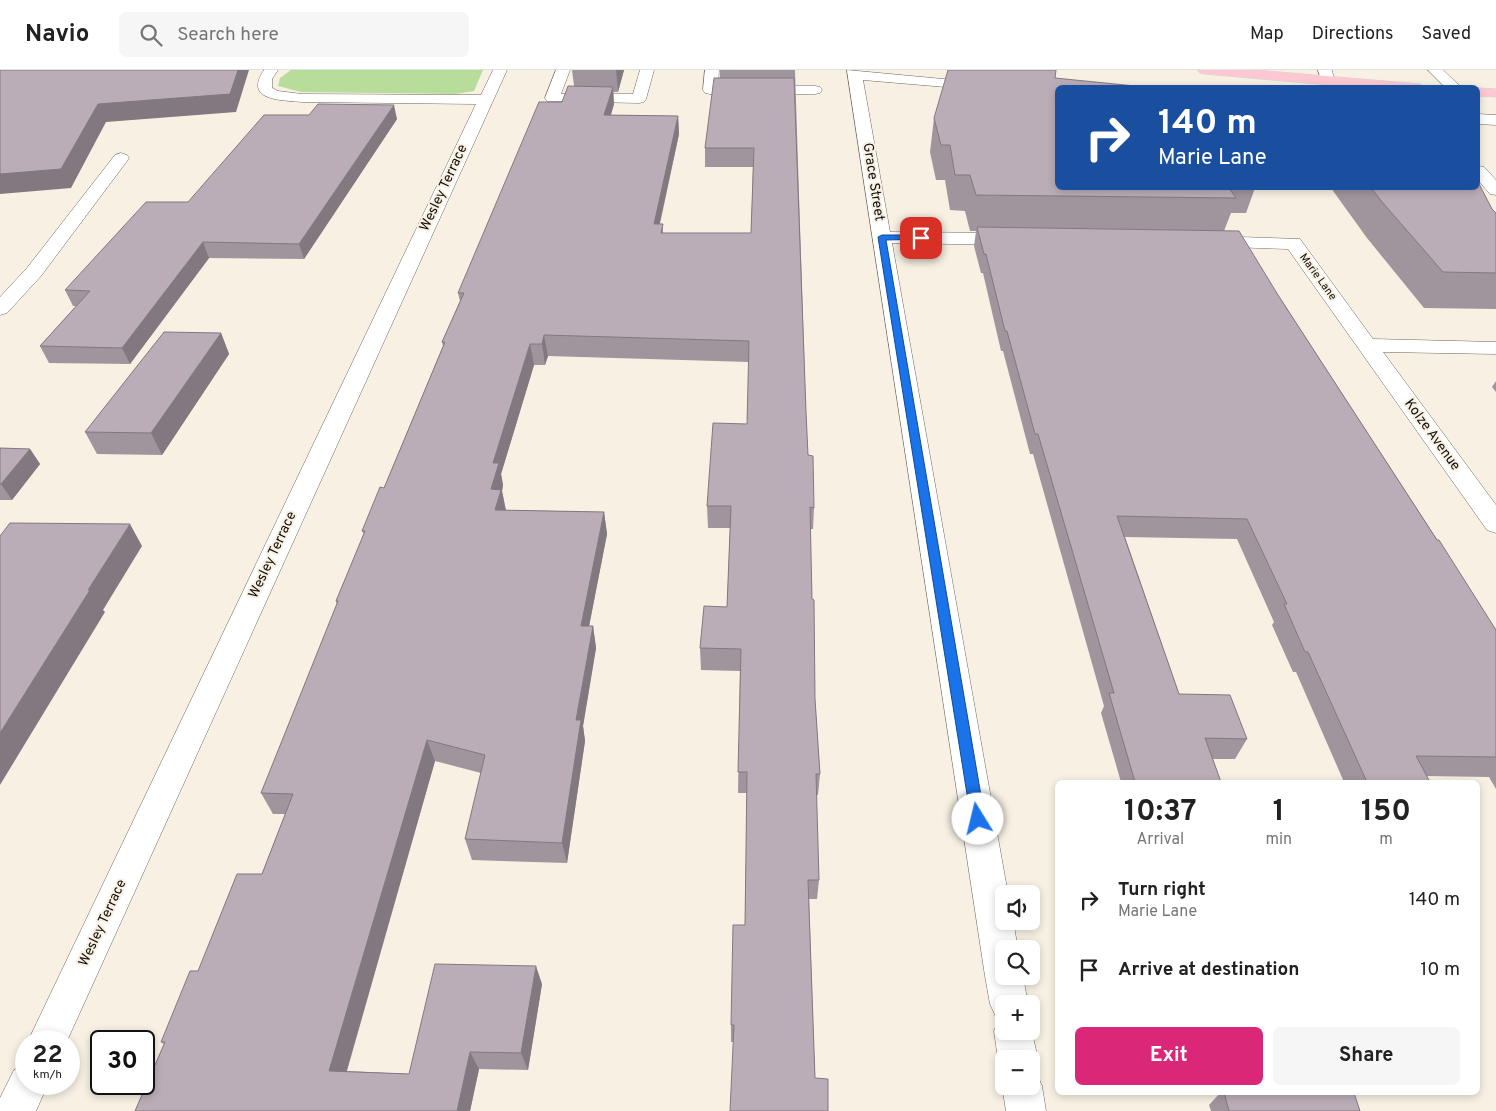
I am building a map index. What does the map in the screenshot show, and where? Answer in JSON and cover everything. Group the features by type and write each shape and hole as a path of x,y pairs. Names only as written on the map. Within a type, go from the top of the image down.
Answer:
{"main road":[{"path":"1205,70 1326,75 1350,85"},
{"path":"1480,92 1496,93"}],"street":[{"path":"271,70 265,80 265,90 293,97 485,100"},
{"name":"Wesley Terrace","path":"53,1030 500,70"},
{"path":"563,70 552,98 639,99 647,70"},
{"path":"712,70 710,90 815,90"},
{"path":"1435,70 1452,85"},
{"path":"855,73 1000,88"},
{"name":"Grace Street","path":"855,73 998,940"},
{"path":"1480,118 1496,120"},
{"path":"0,309 34,272 121,158"},
{"path":"1485,174 1496,190"},
{"path":"882,237 1029,239"},
{"name":"Marie Lane","path":"1195,242 1293,243 1368,346"},
{"path":"1368,346 1496,348"},
{"name":"Kolze Avenue","path":"1368,346 1496,524"},
{"path":"15,1111 23,1095"},
{"path":"1023,1095 1026,1111"}],"green space":[{"path":"291,70 483,70 474,91 455,94 301,92 278,86 280,78"}],"building":[{"path":"0,70 238,70 230,94 98,104 61,169 0,174"},
{"path":"948,70 1056,70 1055,78 1125,85 1055,85 1055,190 1230,190 1236,198 976,195 970,175 955,175 950,145 941,145 934,118"},
{"path":"714,78 794,78 808,455 813,456 814,508 810,507 812,599 814,600 815,699 820,774 816,774 819,880 808,880 815,1078 828,1079 828,1111 730,1111 734,1025 731,1025 733,925 745,925 747,772 738,772 741,649 700,648 704,606 727,607 731,506 707,506 713,423 747,424 749,341 544,335 542,344 530,344 493,463 499,463 491,489 501,490 495,510 604,512 581,626 593,626 576,720 581,720 562,843 465,839 485,755 427,740 329,1071 409,1074 435,964 536,966 521,1053 470,1052 457,1111 135,1111 142,1095 155,1095 155,1065 165,1042 161,1042 190,971 198,971 237,874 262,874 293,794 261,793 365,531 362,531 380,487 384,488 445,342 442,342 464,293 458,293 539,102 562,102 568,86 613,87 604,115 678,116 654,224 663,224 661,233 751,233 754,148 705,148"},
{"path":"318,104 394,105 299,244 203,242 122,348 40,346 90,291 65,290 146,202 188,202 264,115 309,115"},
{"path":"1480,186 1496,213 1496,273 1443,272 1373,190 1480,190"},
{"path":"977,227 1239,231 1278,295 1496,630 1496,757 1416,756 1429,780 1366,780 1308,652 1305,652 1284,604 1287,604 1247,519 1117,516 1179,694 1230,695 1247,739 1205,738 1220,780 1134,780 1109,693 1114,693 1038,434 1035,434 1007,331 1005,331 986,254 984,254"},
{"path":"164,332 221,333 151,433 85,432"},
{"path":"0,448 30,449 1,484 0,484"},
{"path":"10,523 130,524 0,733 0,536"},
{"path":"1225,1095 1355,1095 1360,1111 1229,1111"}],"route":[{"path":"921,238 882,237 978,819"}]}
